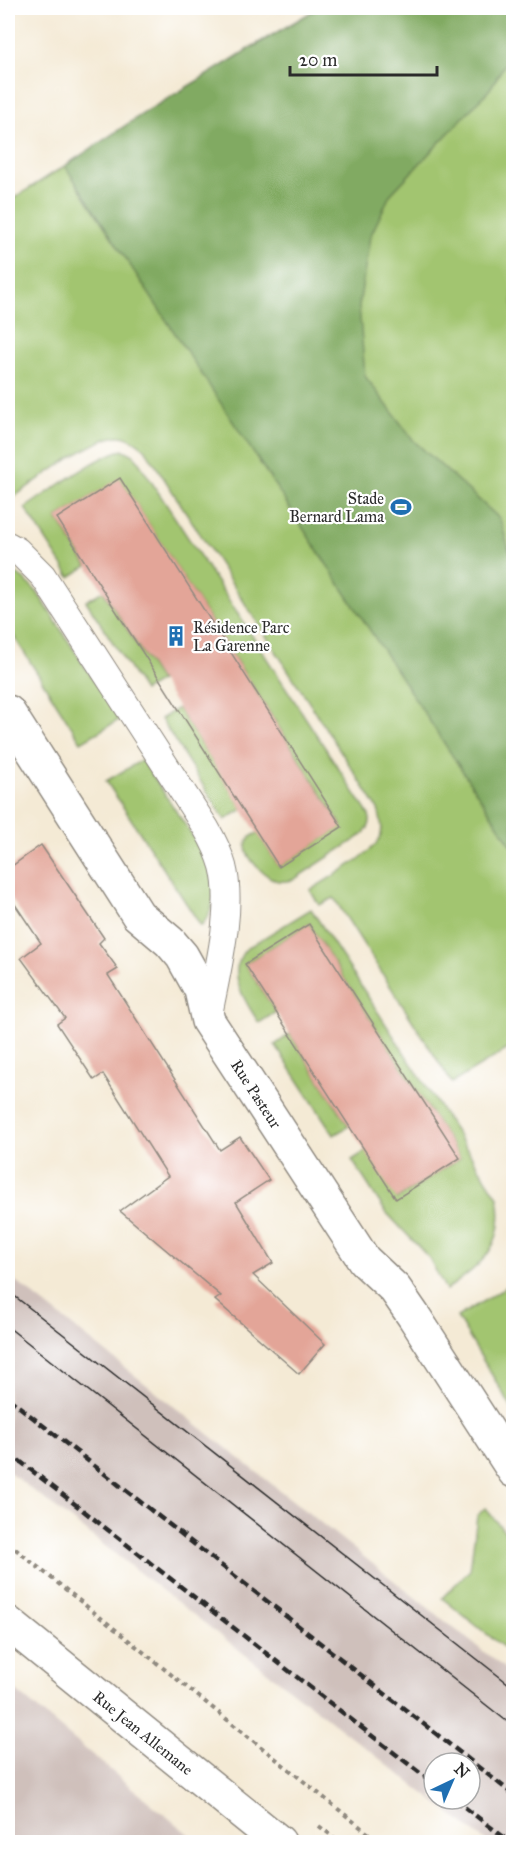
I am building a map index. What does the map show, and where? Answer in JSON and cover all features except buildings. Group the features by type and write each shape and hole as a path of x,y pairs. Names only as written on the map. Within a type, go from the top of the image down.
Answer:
{"street":[{"name":"Rue Pasteur","path":"8,712 138,915 183,956 201,990 208,1021 364,1260 395,1289 416,1318 513,1471"},
{"name":"Rue Jean Allemane","path":"8,1623 279,1842"}],"lane":[{"path":"8,545 17,550 43,576 218,849 224,868 226,895 223,935 208,1021"}],"path":[{"path":"8,1543 379,1842"}],"shaded area":[{"path":"8,1275 513,1675 513,1842 487,1842 447,1811 482,1811 482,1751 422,1751 422,1792 8,1471"},
{"path":"8,1684 127,1784 198,1842 8,1842"}],"green space":[{"name":"Stade Bernard Lama","path":"318,8 513,8 513,1046 452,1083 334,898 319,905 310,890 348,867 375,845 382,831 378,809 145,449 128,438 111,437 47,473 8,501 8,471 15,466 8,453 8,202 253,46"},
{"name":"Stade Bernard Lama","path":"318,8 512,8 513,36 509,57 490,89 390,195 370,237 359,306 365,376 414,441 500,519 514,566 513,848 65,166 147,111"},
{"path":"124,450 134,455 369,815 369,826 361,836 293,880 279,881 268,876 256,866 246,848 248,839 258,833 279,867 342,826 120,479 57,518 87,566 70,577 25,508 89,466 115,452"},
{"path":"8,568 37,592 119,720 81,742 8,627"},
{"path":"103,591 160,681 144,691 86,601"},
{"path":"178,708 243,809 225,820 161,719"},
{"path":"142,760 195,840 210,868 214,883 214,897 210,912 201,926 106,781"},
{"path":"311,909 498,1197 499,1229 489,1252 471,1271 446,1290 429,1258 385,1211 352,1160 366,1151 397,1199 460,1158 309,924 245,964 276,1012 259,1023 239,986 237,967 240,957 247,948"},
{"path":"290,1034 349,1126 334,1135 275,1045"},
{"path":"513,1283 513,1410 457,1317"},
{"path":"485,1508 513,1541 513,1655 442,1598 470,1570 477,1516"}],"tram line":[{"path":"8,1291 514,1688"},
{"path":"8,1327 514,1727"}],"railway":[{"path":"8,1398 514,1795"},
{"path":"8,1452 422,1775"},
{"path":"470,1811 510,1842"}],"place":[{"name":"Stade Bernard Lama","path":"401,507"},
{"name":"Résidence Parc La Garenne","path":"176,636"}]}
